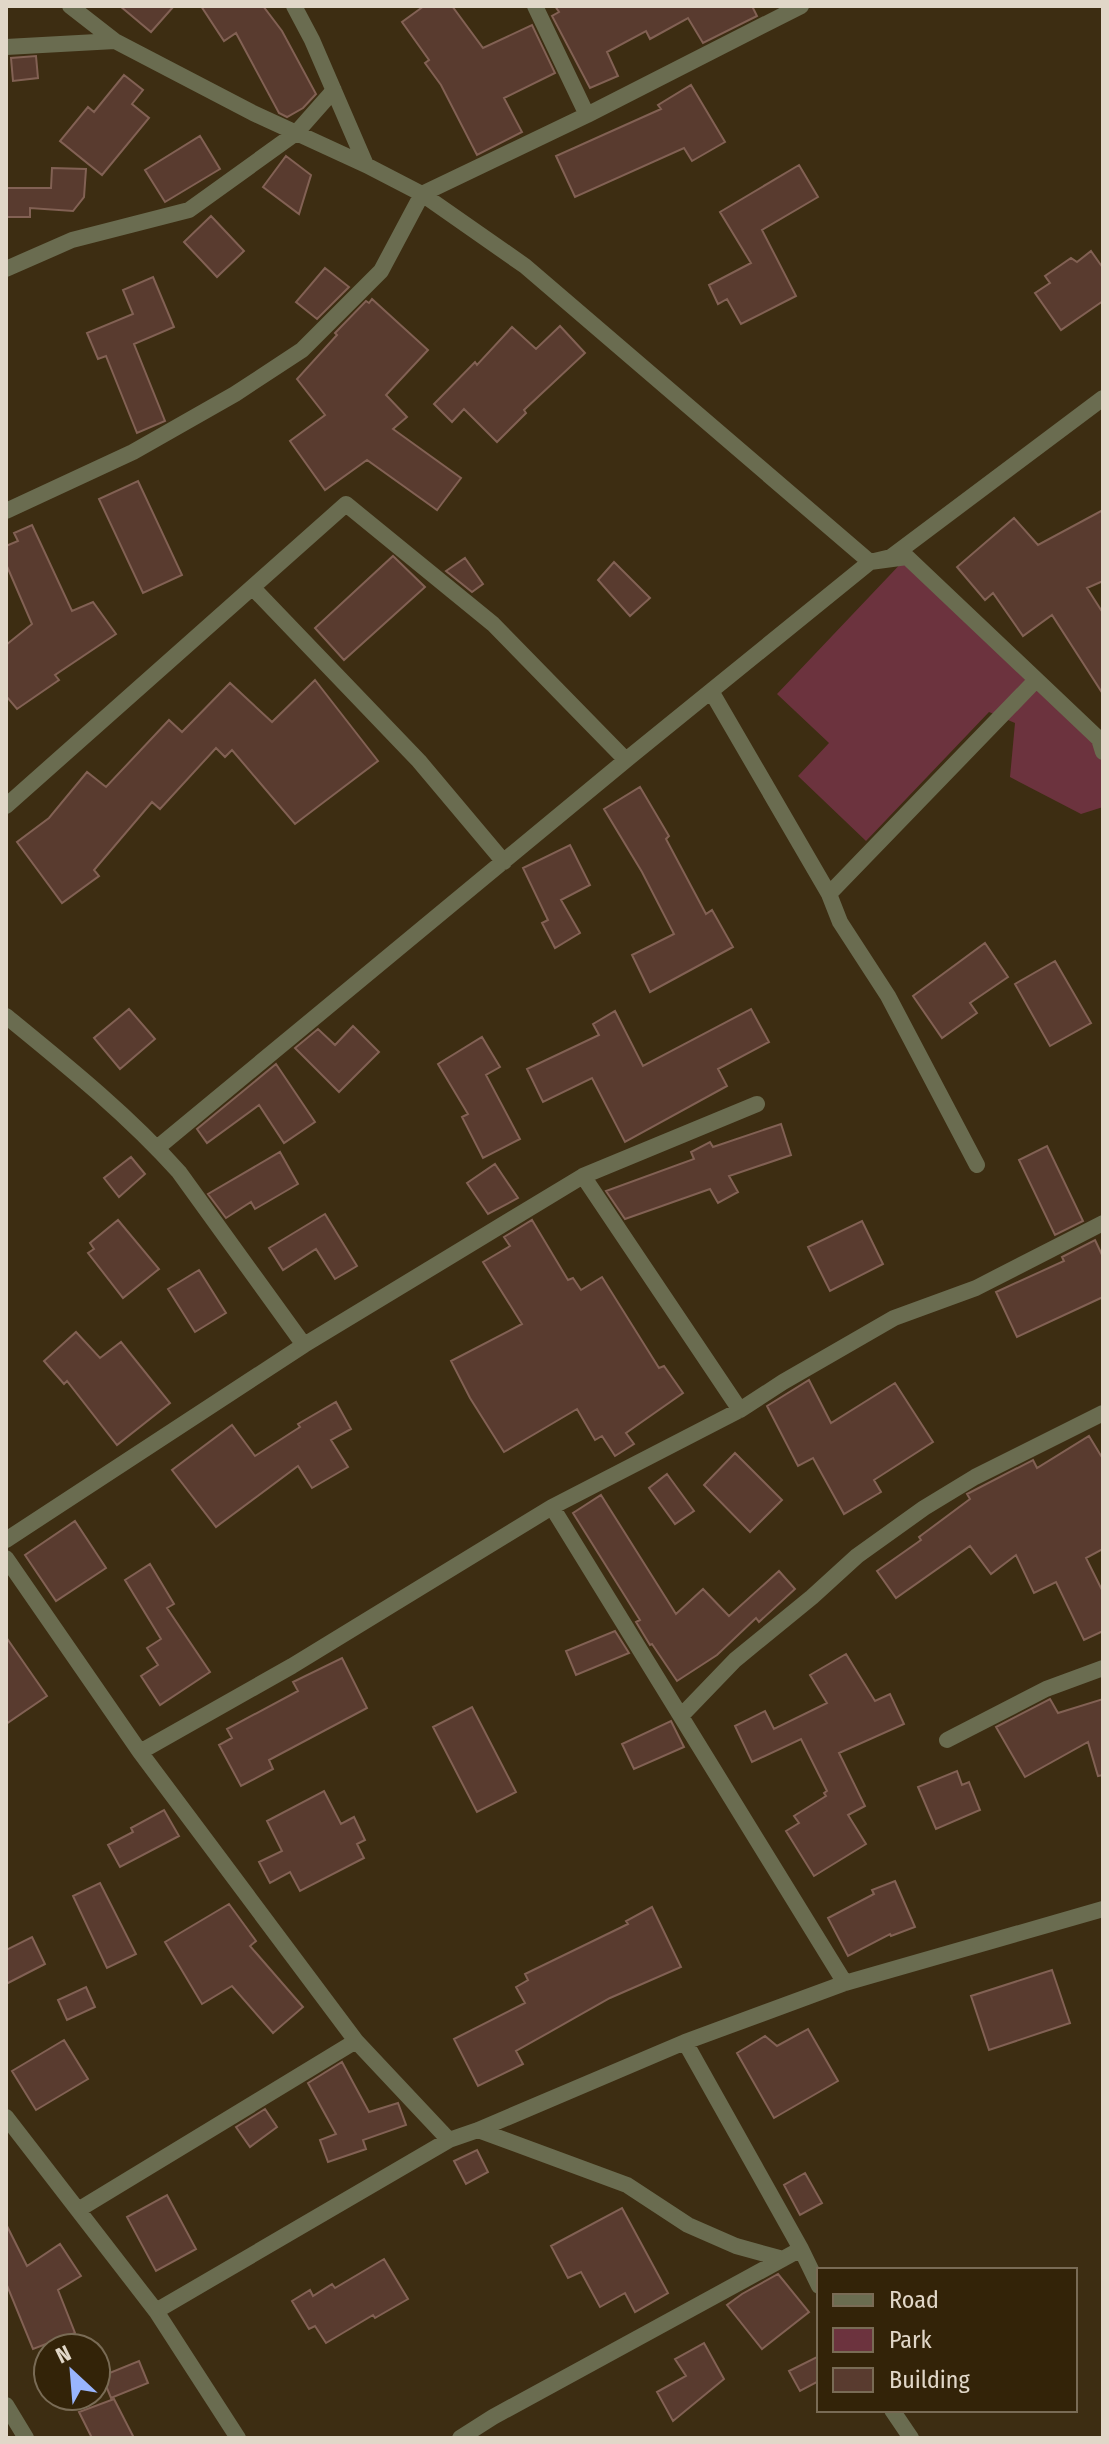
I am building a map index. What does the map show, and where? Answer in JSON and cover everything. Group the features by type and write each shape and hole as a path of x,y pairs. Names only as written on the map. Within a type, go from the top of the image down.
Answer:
{"street":[{"path":"70,6 115,41 253,113 422,194 525,266 870,562 907,557 1102,743"},
{"path":"294,6 366,165"},
{"path":"535,6 587,115"},
{"path":"6,511 133,452 235,394 302,350 381,271 422,194 587,115 801,6"},
{"path":"6,47 115,41"},
{"path":"6,269 72,240 189,210 296,133 334,90"},
{"path":"157,1148 870,562 891,557 1103,398"},
{"path":"6,806 346,504 493,624 626,760"},
{"path":"253,588 419,761 504,862"},
{"path":"829,894 1035,681"},
{"path":"711,691 829,894 840,922 888,996 977,1165"},
{"path":"6,1016 78,1074 179,1172 304,1345"},
{"path":"6,1540 304,1345 583,1176 757,1104"},
{"path":"583,1176 740,1410"},
{"path":"140,1752 292,1666 552,1507 740,1410 894,1318 976,1288 1103,1223"},
{"path":"682,1715 735,1660 857,1556 924,1508 975,1477 1103,1413"},
{"path":"552,1507 845,1983"},
{"path":"6,1558 140,1752 356,2041 449,2140"},
{"path":"947,1740 1046,1689 1103,1668"},
{"path":"156,2311 449,2140 685,2042 845,1983 1103,1909"},
{"path":"78,2210 356,2041"},
{"path":"685,2042 817,2282"},
{"path":"6,2117 156,2311 238,2438"},
{"path":"478,2130 627,2185 688,2225 736,2246 783,2259"},
{"path":"460,2438 801,2249"},
{"path":"7,2408 26,2438"},
{"path":"893,2412 911,2438"}],"green space":[{"path":"907,557 1103,752 1103,807 1081,814 1010,777 1015,723 989,712 866,841 798,776 829,743 777,694"}],"building":[{"path":"120,6 174,6 151,32"},
{"path":"201,6 263,6 282,31 316,94 303,108 287,117 279,113 236,33 224,41"},
{"path":"424,6 452,6 483,48 532,25 555,73 504,98 522,132 477,155 441,85 425,63 429,60 402,22"},
{"path":"555,6 752,6 757,16 703,43 688,18 650,39 646,31 607,52 618,76 590,88 552,16 559,12"},
{"path":"36,56 38,78 13,81 11,58"},
{"path":"124,75 143,90 132,104 149,118 102,175 60,141 88,107 94,112"},
{"path":"691,85 725,142 692,161 684,148 575,197 556,156 661,109 658,105"},
{"path":"200,136 220,169 165,202 145,170"},
{"path":"286,156 311,175 299,214 263,187"},
{"path":"799,165 818,197 762,230 796,296 741,324 727,299 718,304 709,285 751,263 720,212"},
{"path":"52,168 86,169 84,197 73,211 30,208 30,217 6,217 6,188 51,188"},
{"path":"211,216 244,251 217,277 184,242"},
{"path":"1091,251 1103,268 1103,301 1061,330 1035,293 1050,283 1045,276 1071,258 1077,262"},
{"path":"325,268 349,287 317,319 296,302"},
{"path":"153,277 174,327 134,344 165,421 137,433 106,356 98,359 87,333 133,314 123,290"},
{"path":"372,299 428,350 386,395 407,417 393,429 461,478 437,510 367,460 325,490 290,441 325,415 297,379 337,335 335,333 366,301 369,303"},
{"path":"560,326 585,353 524,410 526,413 497,442 464,409 452,422 434,404 475,362 477,365 512,327 536,349"},
{"path":"138,481 182,575 143,593 99,499"},
{"path":"1103,510 1103,581 1087,588 1103,613 1103,694 1052,615 1023,636 993,593 985,600 957,567 1014,518 1038,545"},
{"path":"32,525 72,611 93,602 116,634 55,675 59,680 17,709 6,696 6,645 32,624 6,564 6,546 18,541 14,533"},
{"path":"393,556 425,587 344,660 315,628"},
{"path":"465,558 483,584 472,592 446,571"},
{"path":"614,562 650,598 630,616 598,580"},
{"path":"315,680 378,761 295,824 232,750 225,757 216,748 160,809 152,802 94,870 99,876 62,903 17,842 49,818 87,772 106,787 169,720 182,732 230,683 272,722"},
{"path":"640,787 669,836 666,839 706,914 712,910 733,947 650,992 632,955 674,934 604,809"},
{"path":"570,845 590,885 561,900 580,933 555,948 542,923 548,920 523,868"},
{"path":"985,943 1008,977 970,1003 977,1013 942,1038 913,996"},
{"path":"1055,961 1091,1023 1050,1046 1015,984"},
{"path":"129,1009 155,1039 120,1069 94,1038"},
{"path":"751,1009 769,1042 718,1069 727,1086 625,1142 592,1078 543,1102 527,1069 599,1035 593,1024 615,1011 643,1066"},
{"path":"353,1026 379,1052 339,1092 295,1048 318,1029 335,1045"},
{"path":"482,1037 500,1067 486,1075 520,1139 483,1158 462,1117 468,1114 438,1064"},
{"path":"276,1064 315,1122 284,1143 259,1105 207,1143 197,1129"},
{"path":"781,1124 791,1155 729,1176 738,1192 718,1203 710,1189 625,1219 606,1191 694,1159 691,1152 710,1142 713,1147"},
{"path":"1047,1146 1083,1221 1055,1235 1019,1160"},
{"path":"280,1152 298,1184 255,1209 251,1202 226,1218 208,1194"},
{"path":"131,1157 145,1174 119,1197 104,1178"},
{"path":"495,1164 518,1198 488,1214 467,1183"},
{"path":"325,1214 357,1266 335,1279 316,1249 283,1270 269,1248"},
{"path":"118,1220 159,1269 123,1298 88,1253 94,1249 90,1243"},
{"path":"532,1220 568,1280 573,1278 581,1290 602,1277 659,1368 664,1366 683,1393 626,1433 634,1444 615,1456 602,1436 595,1440 577,1409 504,1452 451,1361 522,1324 483,1262 510,1246 504,1237"},
{"path":"862,1221 883,1264 830,1291 808,1247"},
{"path":"1095,1240 1103,1257 1103,1297 1017,1337 996,1292 1064,1261 1062,1257"},
{"path":"199,1270 226,1313 195,1332 168,1289"},
{"path":"76,1332 100,1358 121,1342 170,1403 117,1445 67,1381 64,1384 44,1361"},
{"path":"809,1380 831,1423 895,1383 933,1442 874,1480 881,1492 844,1514 813,1458 798,1466 767,1406"},
{"path":"336,1402 351,1429 331,1440 348,1467 312,1488 298,1466 216,1527 172,1470 232,1425 255,1456 300,1427 298,1424"},
{"path":"1089,1436 1103,1459 1103,1549 1086,1558 1103,1592 1103,1631 1084,1640 1056,1582 1034,1593 1016,1555 991,1574 970,1546 896,1598 877,1571 921,1540 919,1537 970,1499 967,1494 1033,1460 1037,1468"},
{"path":"735,1453 782,1500 750,1532 704,1485"},
{"path":"667,1474 694,1511 675,1524 649,1488"},
{"path":"601,1495 676,1614 703,1589 729,1616 779,1571 795,1589 759,1622 756,1618 717,1655 677,1681 650,1645 636,1622 640,1620 573,1513"},
{"path":"75,1521 106,1568 56,1601 25,1555"},
{"path":"150,1564 174,1604 167,1608 210,1672 160,1705 141,1676 158,1665 147,1648 161,1639 125,1580"},
{"path":"615,1631 629,1653 576,1675 566,1651"},
{"path":"6,1637 47,1696 6,1724"},
{"path":"846,1654 875,1701 890,1694 904,1724 839,1753 865,1806 848,1815 866,1844 814,1876 786,1831 799,1823 794,1816 826,1796 824,1793 827,1791 801,1739 752,1762 735,1726 765,1711 774,1729 827,1703 810,1675"},
{"path":"342,1658 367,1708 269,1760 273,1769 241,1786 219,1745 232,1738 227,1729 298,1691 293,1682"},
{"path":"1050,1699 1058,1713 1103,1699 1103,1775 1098,1776 1088,1742 1025,1777 996,1727"},
{"path":"472,1707 516,1792 477,1812 433,1727"},
{"path":"671,1721 684,1747 634,1769 622,1744"},
{"path":"957,1771 962,1785 969,1782 980,1810 936,1829 918,1787"},
{"path":"324,1791 341,1824 354,1817 365,1840 357,1844 364,1858 300,1891 290,1872 270,1883 259,1862 282,1851 267,1821"},
{"path":"164,1810 179,1836 120,1867 108,1845"},
{"path":"895,1881 915,1927 890,1934 848,1956 828,1918 874,1894 872,1890"},
{"path":"100,1883 136,1954 107,1968 73,1896"},
{"path":"229,1904 256,1941 250,1946 303,2007 273,2033 232,1986 202,2004 165,1942"},
{"path":"652,1907 681,1967 610,1998 516,2051 523,2064 478,2086 454,2039 525,2003 516,1987 528,1980 525,1974 628,1924 626,1921"},
{"path":"32,1937 45,1964 6,1984 6,1950"},
{"path":"1052,1970 1070,2023 989,2050 971,1996"},
{"path":"86,1987 95,2007 67,2020 58,2000"},
{"path":"808,2029 838,2081 774,2118 737,2053 765,2036 777,2046"},
{"path":"64,2040 88,2079 36,2110 12,2071"},
{"path":"342,2062 369,2112 398,2103 406,2125 363,2140 366,2149 328,2162 320,2140 336,2134 308,2083"},
{"path":"265,2109 277,2127 250,2147 236,2127"},
{"path":"477,2150 488,2172 466,2184 454,2161"},
{"path":"805,2173 822,2203 800,2215 784,2185"},
{"path":"167,2195 196,2249 156,2271 127,2217"},
{"path":"622,2208 668,2293 635,2312 625,2293 600,2307 581,2272 568,2278 551,2246"},
{"path":"6,2224 27,2266 60,2244 81,2276 58,2290 75,2332 32,2332 32,2347 6,2283"},
{"path":"384,2259 408,2299 375,2318 373,2315 326,2343 315,2326 309,2329 292,2301 310,2290 313,2296 332,2284 335,2288"},
{"path":"778,2274 809,2312 762,2349 727,2305"},
{"path":"704,2343 724,2379 673,2421 657,2392 686,2376 675,2359"},
{"path":"817,2357 817,2382 800,2391 789,2371"},
{"path":"139,2361 148,2383 112,2398 112,2372"},
{"path":"112,2400 134,2438 92,2438 79,2412 112,2412"}]}
